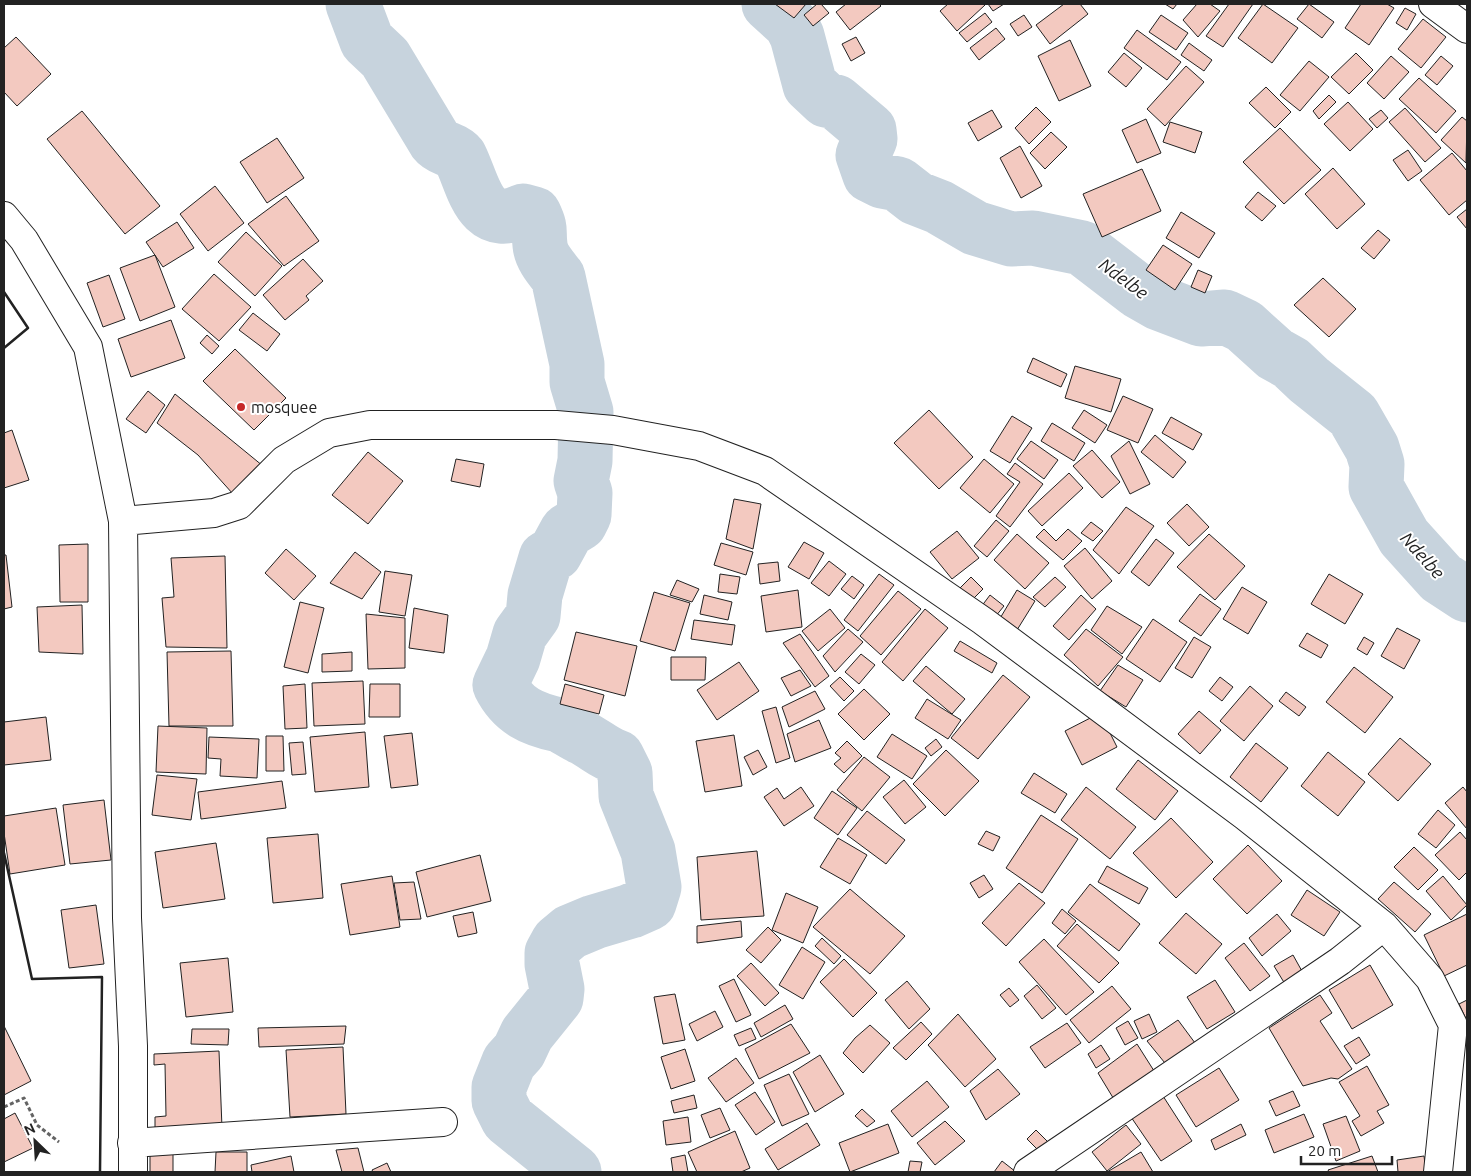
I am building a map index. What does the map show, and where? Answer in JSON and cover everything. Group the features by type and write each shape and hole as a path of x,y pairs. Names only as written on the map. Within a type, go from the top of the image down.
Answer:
{"street":[{"path":"1433,4 1467,29"},
{"path":"4,216 24,240 88,347 123,521 127,918 133,1046 133,1172"},
{"path":"123,521 214,513 239,505 284,460 329,433 370,424 556,425 613,430 699,446 765,471 999,632 1245,816 1384,926 1430,979 1453,1025 1438,1172"},
{"path":"1028,1172 1062,1163 1340,961 1384,926"},
{"path":"132,1143 443,1122"}],"path":[{"path":"4,1107 24,1098 37,1125 59,1142"}],"building":[{"path":"775,4 806,4 794,18"},
{"path":"817,4 821,4 829,13 813,26 804,15"},
{"path":"846,4 879,4 881,6 850,30 836,12"},
{"path":"948,4 985,5 957,31 940,11"},
{"path":"988,4 1004,4 993,11"},
{"path":"1064,4 1080,4 1088,14 1050,44 1036,25"},
{"path":"1165,4 1177,4 1173,9"},
{"path":"1197,4 1210,4 1220,11 1198,37 1183,20"},
{"path":"1229,4 1253,4 1223,47 1206,36"},
{"path":"1263,4 1298,28 1272,63 1238,38"},
{"path":"1309,4 1334,22 1322,38 1297,19"},
{"path":"1361,4 1387,4 1394,8 1369,45 1345,28"},
{"path":"1405,8 1416,14 1407,30 1396,23"},
{"path":"985,13 992,22 967,42 959,33"},
{"path":"1024,15 1032,27 1018,36 1010,24"},
{"path":"1161,15 1188,33 1176,50 1149,32"},
{"path":"1423,19 1446,37 1421,68 1398,49"},
{"path":"996,28 1005,39 979,60 970,48"},
{"path":"1137,30 1181,62 1167,80 1124,48"},
{"path":"16,37 51,74 17,106 4,92 4,48"},
{"path":"856,37 865,53 851,61 842,44"},
{"path":"1070,40 1091,86 1059,101 1038,56"},
{"path":"1189,43 1212,60 1204,71 1181,55"},
{"path":"1124,53 1142,68 1126,87 1108,72"},
{"path":"1356,53 1373,70 1349,94 1331,77"},
{"path":"1391,56 1409,72 1384,99 1367,83"},
{"path":"1441,56 1453,66 1437,85 1425,75"},
{"path":"1309,61 1329,77 1300,111 1280,95"},
{"path":"1186,66 1204,82 1165,126 1147,109"},
{"path":"1419,78 1456,111 1436,133 1399,99"},
{"path":"1266,87 1291,112 1275,128 1249,103"},
{"path":"1329,95 1336,102 1319,119 1313,111"},
{"path":"1348,102 1373,129 1350,151 1324,124"},
{"path":"1036,107 1051,122 1029,144 1015,128"},
{"path":"1405,108 1441,148 1425,162 1389,122"},
{"path":"992,110 1002,127 978,141 968,123"},
{"path":"1381,110 1388,118 1377,128 1369,119"},
{"path":"82,111 160,206 125,234 47,139"},
{"path":"1462,117 1467,121 1466,163 1441,140"},
{"path":"1146,119 1161,153 1137,163 1122,130"},
{"path":"1170,122 1202,132 1195,153 1163,142"},
{"path":"1280,128 1321,170 1284,204 1243,162"},
{"path":"1051,132 1067,147 1045,169 1030,153"},
{"path":"277,138 304,178 267,203 240,162"},
{"path":"1020,146 1042,186 1021,198 1000,158"},
{"path":"1408,150 1422,171 1408,181 1393,160"},
{"path":"1452,153 1467,171 1467,200 1449,215 1420,180"},
{"path":"1333,168 1365,204 1337,229 1305,194"},
{"path":"1142,169 1161,211 1102,237 1083,194"},
{"path":"215,186 244,223 208,251 180,214"},
{"path":"1258,192 1276,206 1262,221 1245,207"},
{"path":"286,196 319,241 284,266 248,224"},
{"path":"1467,209 1467,229 1457,217"},
{"path":"1181,212 1215,233 1199,258 1166,238"},
{"path":"177,222 194,248 163,267 146,242"},
{"path":"1378,230 1390,240 1374,259 1361,248"},
{"path":"246,232 282,266 255,296 218,262"},
{"path":"1163,245 1192,264 1175,290 1146,270"},
{"path":"155,255 175,307 140,321 120,268"},
{"path":"303,259 323,281 306,296 309,300 285,320 263,295"},
{"path":"1198,270 1212,276 1205,293 1191,287"},
{"path":"214,274 251,307 219,341 182,309"},
{"path":"109,275 125,319 103,327 87,283"},
{"path":"1323,278 1356,309 1329,337 1294,305"},
{"path":"253,313 280,334 267,351 239,330"},
{"path":"171,320 185,358 131,377 118,339"},
{"path":"207,335 219,346 212,354 200,343"},
{"path":"235,349 286,398 254,430 203,381"},
{"path":"1033,358 1067,374 1061,387 1027,372"},
{"path":"1075,366 1121,379 1111,412 1065,398"},
{"path":"148,391 165,405 146,433 126,419"},
{"path":"175,394 263,466 233,494 198,455 157,423"},
{"path":"1123,396 1153,409 1138,443 1107,430"},
{"path":"929,410 973,457 939,489 894,443"},
{"path":"1084,410 1107,425 1095,443 1072,428"},
{"path":"1012,416 1032,428 1010,463 990,451"},
{"path":"1171,417 1202,434 1193,450 1162,433"},
{"path":"1052,423 1085,443 1074,461 1041,441"},
{"path":"12,430 29,480 4,488 4,433"},
{"path":"1155,435 1186,462 1173,478 1141,452"},
{"path":"1031,441 1058,460 1044,479 1017,459"},
{"path":"1129,441 1150,484 1130,494 1111,456"},
{"path":"1092,450 1120,482 1102,498 1073,466"},
{"path":"368,452 403,481 368,524 332,495"},
{"path":"456,459 484,464 480,487 451,481"},
{"path":"984,459 1014,484 990,513 960,488"},
{"path":"1015,463 1043,484 1010,527 996,516 1020,482 1007,474"},
{"path":"1069,473 1083,488 1042,526 1028,511"},
{"path":"734,499 761,504 753,549 726,539"},
{"path":"1187,504 1209,527 1189,546 1167,523"},
{"path":"1126,507 1154,526 1119,574 1093,550"},
{"path":"996,520 1009,531 987,557 974,546"},
{"path":"1091,522 1103,531 1093,541 1081,533"},
{"path":"1044,529 1056,541 1068,529 1082,541 1063,560 1036,537"},
{"path":"957,531 979,558 952,579 930,552"},
{"path":"1017,534 1049,563 1025,589 994,560"},
{"path":"1209,534 1245,566 1215,600 1177,567"},
{"path":"1156,539 1174,553 1149,586 1131,572"},
{"path":"804,542 824,553 809,579 788,567"},
{"path":"721,543 753,552 746,575 714,565"},
{"path":"88,544 88,602 60,602 59,545"},
{"path":"1085,548 1112,581 1092,599 1064,566"},
{"path":"286,549 316,576 294,600 265,573"},
{"path":"355,552 381,572 362,599 330,583"},
{"path":"4,555 6,555 12,607 4,609"},
{"path":"225,556 227,648 166,647 162,598 174,597 171,558"},
{"path":"829,561 846,574 829,596 811,583"},
{"path":"778,562 780,581 760,584 758,564"},
{"path":"385,571 412,575 405,616 379,612"},
{"path":"720,574 740,577 737,594 718,592"},
{"path":"879,574 894,585 858,631 844,620"},
{"path":"1329,574 1363,594 1345,624 1311,604"},
{"path":"852,576 864,585 854,599 841,589"},
{"path":"971,577 983,589 970,602 958,590"},
{"path":"1055,577 1066,587 1045,607 1033,597"},
{"path":"677,580 699,589 692,602 670,595"},
{"path":"1242,587 1267,602 1248,634 1223,619"},
{"path":"798,590 802,627 766,632 761,596"},
{"path":"1017,590 1035,601 1017,630 999,620"},
{"path":"898,591 921,609 881,655 860,636"},
{"path":"654,592 690,603 675,651 640,641"},
{"path":"1200,594 1221,609 1201,636 1179,621"},
{"path":"704,595 732,602 728,620 700,614"},
{"path":"990,595 1004,606 995,617 981,607"},
{"path":"1081,595 1096,609 1069,640 1053,626"},
{"path":"300,602 324,608 308,673 284,667"},
{"path":"82,605 83,654 39,652 37,607"},
{"path":"1107,606 1142,627 1122,654 1091,630"},
{"path":"414,608 448,615 444,653 409,648"},
{"path":"830,609 845,628 818,651 802,631"},
{"path":"925,609 948,628 903,681 882,662"},
{"path":"366,614 405,618 405,668 368,669"},
{"path":"1153,619 1187,642 1160,682 1126,659"},
{"path":"694,620 735,625 732,645 691,639"},
{"path":"1397,628 1420,640 1404,669 1381,656"},
{"path":"848,629 863,642 835,672 823,656"},
{"path":"1086,629 1123,657 1098,686 1064,655"},
{"path":"576,632 637,646 625,696 564,680"},
{"path":"1307,633 1328,645 1321,658 1299,646"},
{"path":"800,634 829,676 815,687 783,643"},
{"path":"1194,637 1211,647 1192,678 1175,668"},
{"path":"1364,637 1374,643 1367,655 1357,649"},
{"path":"960,641 997,663 992,673 954,651"},
{"path":"231,651 233,726 169,726 167,652"},
{"path":"352,652 352,671 322,672 322,654"},
{"path":"861,654 875,665 859,684 845,672"},
{"path":"671,657 706,657 705,680 671,680"},
{"path":"739,662 759,691 717,720 697,690"},
{"path":"1118,665 1143,680 1126,707 1100,691"},
{"path":"926,666 965,699 952,714 913,681"},
{"path":"1354,667 1393,697 1365,733 1326,702"},
{"path":"800,670 811,686 791,696 781,678"},
{"path":"1003,675 1030,697 978,759 951,738"},
{"path":"840,677 854,691 844,701 830,686"},
{"path":"1220,677 1233,687 1222,701 1209,691"},
{"path":"363,681 365,724 314,726 312,683"},
{"path":"305,684 307,728 285,729 283,686"},
{"path":"370,684 400,684 400,717 369,717"},
{"path":"565,684 604,695 599,714 560,704"},
{"path":"1250,686 1273,706 1244,741 1220,721"},
{"path":"864,689 890,714 864,740 838,714"},
{"path":"815,691 825,709 789,727 782,707"},
{"path":"1286,692 1306,707 1299,716 1279,701"},
{"path":"927,699 961,720 948,739 915,718"},
{"path":"776,707 790,758 776,763 762,711"},
{"path":"1199,711 1221,730 1200,754 1178,734"},
{"path":"1100,713 1117,747 1082,765 1065,731"},
{"path":"46,717 51,760 4,765 4,722"},
{"path":"819,720 831,748 795,762 787,734"},
{"path":"158,726 207,728 206,774 156,772"},
{"path":"365,732 369,787 315,792 310,737"},
{"path":"412,733 418,785 391,788 384,736"},
{"path":"892,734 927,756 912,779 877,757"},
{"path":"734,735 742,786 705,792 696,741"},
{"path":"266,736 283,736 284,771 266,771"},
{"path":"209,737 259,739 257,778 220,776 221,759 208,758"},
{"path":"1400,738 1431,764 1398,801 1368,774"},
{"path":"936,739 942,747 931,756 925,748"},
{"path":"847,741 862,756 844,773 834,764 841,758 835,753"},
{"path":"303,742 306,774 292,775 289,743"},
{"path":"1256,743 1288,768 1261,802 1230,777"},
{"path":"758,750 767,767 753,775 744,757"},
{"path":"946,750 979,781 945,816 913,784"},
{"path":"1328,752 1365,782 1338,816 1301,786"},
{"path":"864,757 890,777 862,811 837,790"},
{"path":"1138,760 1178,791 1155,820 1116,789"},
{"path":"1034,773 1067,794 1055,813 1021,793"},
{"path":"157,775 197,779 191,820 152,815"},
{"path":"904,780 926,807 905,824 883,797"},
{"path":"282,781 286,808 201,819 198,792"},
{"path":"801,787 814,806 784,826 764,797 777,788 784,799"},
{"path":"1086,787 1136,827 1110,859 1061,820"},
{"path":"1463,787 1467,792 1467,829 1445,803"},
{"path":"832,791 857,808 838,835 814,818"},
{"path":"104,800 111,860 70,864 63,805"},
{"path":"56,808 65,865 10,874 4,833 4,816"},
{"path":"1438,810 1455,825 1436,848 1418,834"},
{"path":"867,811 905,840 886,864 847,835"},
{"path":"1041,815 1078,839 1042,893 1006,868"},
{"path":"1171,818 1213,862 1176,898 1133,853"},
{"path":"986,831 1000,837 993,851 978,844"},
{"path":"1460,832 1467,840 1467,872 1459,880 1435,855"},
{"path":"318,834 323,898 273,903 267,838"},
{"path":"838,838 867,855 850,884 820,867"},
{"path":"216,843 225,899 163,908 155,852"},
{"path":"1248,845 1282,881 1247,914 1213,879"},
{"path":"1414,847 1438,870 1418,890 1394,867"},
{"path":"757,851 764,916 701,920 697,857"},
{"path":"480,855 491,901 427,917 416,872"},
{"path":"1107,866 1148,888 1139,904 1098,882"},
{"path":"984,875 993,889 979,898 970,883"},
{"path":"392,876 400,927 350,935 341,884"},
{"path":"1443,876 1467,905 1451,920 1426,891"},
{"path":"414,882 421,919 400,920 394,883"},
{"path":"1394,882 1431,914 1415,932 1378,899"},
{"path":"1019,883 1045,903 1006,946 982,923"},
{"path":"1090,884 1140,924 1119,951 1068,912"},
{"path":"850,889 905,936 870,974 813,927"},
{"path":"1307,890 1340,912 1324,936 1291,915"},
{"path":"786,893 818,907 803,943 772,930"},
{"path":"96,905 104,964 69,968 61,910"},
{"path":"1062,909 1076,921 1065,934 1052,923"},
{"path":"473,912 477,933 458,937 453,916"},
{"path":"1186,913 1222,944 1196,974 1159,943"},
{"path":"1277,914 1291,931 1262,956 1249,938"},
{"path":"1467,914 1467,965 1444,976 1424,935"},
{"path":"741,921 742,937 697,943 697,926"},
{"path":"1077,924 1119,963 1099,983 1057,946"},
{"path":"768,927 781,940 761,963 746,950"},
{"path":"822,938 841,956 834,964 815,946"},
{"path":"1044,939 1094,992 1066,1015 1019,962"},
{"path":"1244,943 1270,976 1250,991 1225,958"},
{"path":"802,947 825,962 803,999 779,985"},
{"path":"1293,955 1303,973 1285,984 1274,966"},
{"path":"228,958 233,1012 186,1017 180,963"},
{"path":"844,959 877,993 853,1017 820,982"},
{"path":"751,963 779,993 765,1006 737,976"},
{"path":"1370,965 1393,1005 1352,1029 1329,990"},
{"path":"734,979 751,1015 736,1022 719,986"},
{"path":"1215,980 1235,1012 1207,1029 1187,997"},
{"path":"907,981 930,1009 909,1029 885,1000"},
{"path":"1037,985 1056,1008 1042,1019 1024,996"},
{"path":"1112,986 1131,1009 1089,1043 1070,1020"},
{"path":"1009,988 1019,1000 1010,1007 1000,995"},
{"path":"675,994 685,1040 663,1044 654,997"},
{"path":"1320,995 1332,1013 1320,1021 1352,1069 1338,1079 1331,1078 1303,1086 1269,1028"},
{"path":"1467,1000 1467,1021 1459,1004"},
{"path":"785,1005 793,1019 761,1037 754,1023"},
{"path":"715,1011 723,1027 697,1041 689,1024"},
{"path":"958,1014 996,1059 965,1087 928,1045"},
{"path":"1149,1014 1157,1032 1142,1039 1134,1021"},
{"path":"1178,1020 1198,1047 1169,1068 1147,1041"},
{"path":"1128,1021 1138,1038 1125,1045 1116,1028"},
{"path":"921,1022 932,1034 906,1060 893,1048"},
{"path":"1067,1023 1081,1043 1045,1068 1030,1047"},
{"path":"791,1024 810,1053 759,1079 745,1049"},
{"path":"870,1025 890,1043 863,1073 843,1053 855,1038"},
{"path":"4,1026 31,1081 4,1095"},
{"path":"346,1026 344,1044 259,1047 258,1028"},
{"path":"751,1028 756,1039 739,1046 734,1035"},
{"path":"192,1029 229,1029 228,1045 191,1044"},
{"path":"1359,1037 1370,1055 1356,1064 1344,1046"},
{"path":"1137,1044 1156,1074 1115,1101 1098,1073"},
{"path":"1101,1045 1110,1059 1096,1068 1088,1054"},
{"path":"343,1047 346,1114 290,1117 286,1050"},
{"path":"685,1049 695,1081 671,1089 661,1057"},
{"path":"219,1051 222,1128 155,1131 155,1117 166,1116 165,1064 154,1065 154,1054"},
{"path":"820,1055 844,1094 815,1112 793,1072"},
{"path":"736,1058 754,1083 726,1102 708,1078"},
{"path":"1367,1066 1389,1105 1377,1111 1384,1123 1361,1136 1352,1121 1360,1116 1339,1082"},
{"path":"1219,1068 1239,1100 1196,1127 1176,1095"},
{"path":"998,1069 1020,1094 986,1120 970,1091"},
{"path":"789,1074 809,1114 782,1126 764,1085"},
{"path":"927,1081 949,1107 912,1137 891,1111"},
{"path":"1293,1091 1300,1106 1276,1116 1269,1101"},
{"path":"755,1092 775,1122 756,1135 735,1105"},
{"path":"694,1095 697,1108 674,1113 671,1101"},
{"path":"1163,1096 1192,1141 1161,1161 1131,1117"},
{"path":"720,1108 730,1130 710,1138 701,1115"},
{"path":"862,1109 875,1121 867,1127 855,1116"},
{"path":"15,1113 33,1148 4,1162 4,1119"},
{"path":"1304,1114 1314,1137 1274,1153 1265,1130"},
{"path":"1346,1116 1360,1151 1336,1161 1323,1124"},
{"path":"688,1117 691,1142 666,1145 663,1121"},
{"path":"945,1121 965,1141 935,1165 917,1143"},
{"path":"807,1123 820,1145 778,1170 765,1149"},
{"path":"888,1124 899,1153 850,1172 839,1143"},
{"path":"1241,1124 1246,1135 1215,1150 1211,1140"},
{"path":"1126,1125 1141,1144 1107,1171 1092,1152"},
{"path":"1036,1130 1049,1143 1040,1152 1027,1139"},
{"path":"735,1131 750,1168 741,1172 697,1172 688,1152"},
{"path":"358,1148 364,1172 342,1172 336,1150"},
{"path":"150,1150 173,1150 173,1172 150,1172"},
{"path":"216,1152 247,1152 247,1172 215,1172"},
{"path":"1141,1152 1153,1172 1107,1172"},
{"path":"685,1155 688,1172 673,1172 671,1158"},
{"path":"291,1156 294,1172 252,1172 251,1165"},
{"path":"1372,1156 1378,1172 1329,1172 1328,1170"},
{"path":"1424,1156 1426,1172 1398,1172 1397,1160"},
{"path":"910,1161 922,1162 920,1172 908,1172"},
{"path":"1002,1161 1016,1172 994,1172"},
{"path":"387,1163 391,1172 373,1172 372,1170"}],"waterway":[{"path":"353,4 367,41 385,58 435,141 460,157 474,192 487,211 497,215 508,216 523,211 534,214 539,227 542,254 558,277 577,364 577,382 586,412 585,461 581,481 585,493 584,515 580,523 567,531 555,553 546,558 535,595 533,616 520,634 513,658 500,685 517,708 532,717 561,726 617,757 625,773 626,796 648,851 654,887 649,903 570,932 558,942 552,953 552,964 557,989 556,998 527,1034 519,1051 509,1062 499,1087 499,1101 508,1119 574,1172"},
{"name":"Ndelbe","path":"769,4 791,24 797,36 810,85 826,100 836,102 869,130 870,139 863,155 870,175 882,181 898,184 916,198 939,207 975,228 1011,239 1033,238 1082,248 1138,291 1159,303 1201,319 1225,317 1244,326 1275,354 1291,363 1353,415 1372,448 1377,464 1376,487 1404,537 1441,578 1467,595"}],"wall":[{"path":"4,292 28,328 4,348"},
{"path":"4,853 32,979 102,977 100,1172"}],"place":[{"name":"mosquee","path":"241,407"}]}
